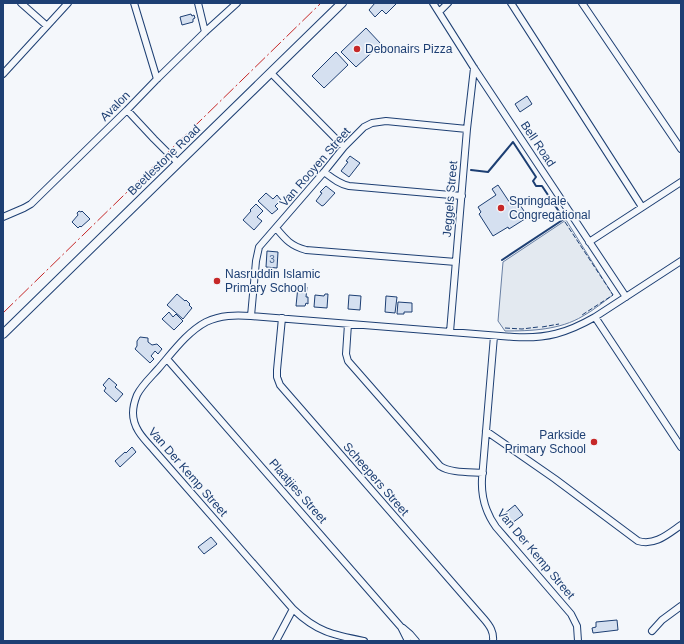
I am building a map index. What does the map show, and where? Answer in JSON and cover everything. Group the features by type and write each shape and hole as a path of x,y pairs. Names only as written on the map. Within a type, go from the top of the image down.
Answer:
{"street":[{"path":"21,3 47,26"},
{"path":"3,74 68,3"},
{"path":"134,3 157,79"},
{"path":"198,3 205,32"},
{"name":"Avalon","path":"3,217 31,204 205,32 237,3"},
{"name":"Beetlestone Road","path":"3,334 342,3"},
{"name":"Bell Road","path":"433,3 474,68 626,297"},
{"path":"439,12 448,3"},
{"path":"511,3 642,207"},
{"path":"582,3 681,149"},
{"name":"Jeggels Street","path":"450,332 467,129 474,68"},
{"path":"271,73 344,147"},
{"path":"127,110 178,163"},
{"name":"Van Rooyen Street","path":"251,316 256,261 259,247 344,147 364,127 380,121 467,129"},
{"path":"324,172 343,185 462,196"},
{"path":"590,242 681,182"},
{"path":"276,228 290,244 306,250 456,262"},
{"name":"Van Der Kemp Street","path":"364,641 325,632 310,623 293,609 158,455 139,432 133,412 135,399 147,381 193,331 205,323 218,318 235,315 494,336 524,338 540,337 553,335 576,328 681,261"},
{"path":"595,317 681,446"},
{"name":"Scheepers Street","path":"282,318 277,370 277,377 280,385 484,619 493,632 493,641"},
{"path":"348,324 346,354 348,361 440,466 447,469 483,472"},
{"name":"Van Der Kemp Street","path":"494,336 482,485 484,501 496,527 572,614 578,626 578,641"},
{"name":"Plaatjies Street","path":"167,359 402,628 408,641"},
{"path":"486,431 638,541 645,542 660,539 681,525"},
{"path":"652,631 662,620 681,606"},
{"path":"276,641 293,609"},
{"path":"402,628 416,641"}],"shaded area":[{"path":"566,220 613,295 587,314 565,324 545,329 505,331 498,321 503,262"}],"building":[{"path":"375,3 397,3 386,14 382,10 375,17 369,10"},
{"path":"191,14 192,16 194,15 195,18 193,19 193,22 182,25 180,17"},
{"path":"366,28 381,44 356,67 341,52"},
{"path":"336,52 348,65 324,88 312,76"},
{"path":"527,96 532,104 520,112 515,104"},
{"path":"350,156 360,163 349,177 341,171 348,162 346,161"},
{"path":"498,185 512,206 518,202 528,217 509,229 508,227 493,236 479,214 481,212 478,207 496,195 492,189"},
{"path":"326,186 335,193 322,206 316,201 322,193 320,192"},
{"path":"266,193 273,199 277,195 281,200 275,206 278,209 272,214 258,201"},
{"path":"256,204 263,211 257,217 262,221 254,230 243,220"},
{"path":"82,211 90,219 78,228 72,222 78,215 77,213"},
{"path":"267,251 278,252 277,268 266,267"},
{"path":"298,286 307,287 306,297 308,297 308,304 306,303 305,306 296,306"},
{"path":"177,294 185,301 186,300 192,308 183,319 167,305"},
{"path":"325,294 328,294 327,308 314,307 315,295 324,296"},
{"path":"349,295 361,296 360,310 348,309"},
{"path":"386,296 397,297 395,313 385,312"},
{"path":"398,302 412,303 412,312 397,314"},
{"path":"169,312 173,317 176,314 183,321 174,330 162,319"},
{"path":"140,337 148,338 148,342 152,345 157,344 162,349 158,354 155,351 151,356 154,359 150,363 135,349 137,346 137,341"},
{"path":"109,378 117,385 115,387 123,394 116,402 104,391 106,388 103,385"},
{"path":"132,447 136,452 120,467 115,461"},
{"path":"515,505 523,515 512,523 504,514"},
{"path":"211,537 217,544 204,554 198,547"},
{"path":"617,620 618,630 593,633 592,628 596,627 596,622"}],"fence":[{"path":"565,222 613,295 582,315"},
{"path":"542,327 559,324"},
{"path":"505,328 522,329 538,327"}],"wall":[{"path":"471,170 488,172 513,142 536,177 533,181 536,186 542,186 564,219 502,260"}],"power":[{"path":"3,313 321,3"}],"place":[{"name":"Debonairs Pizza","path":"357,49"},
{"name":"Springdale Congregational","path":"501,208"},
{"name":"Nasruddin Islamic Primary School","path":"217,281"},
{"name":"Parkside Primary School","path":"594,442"}]}
